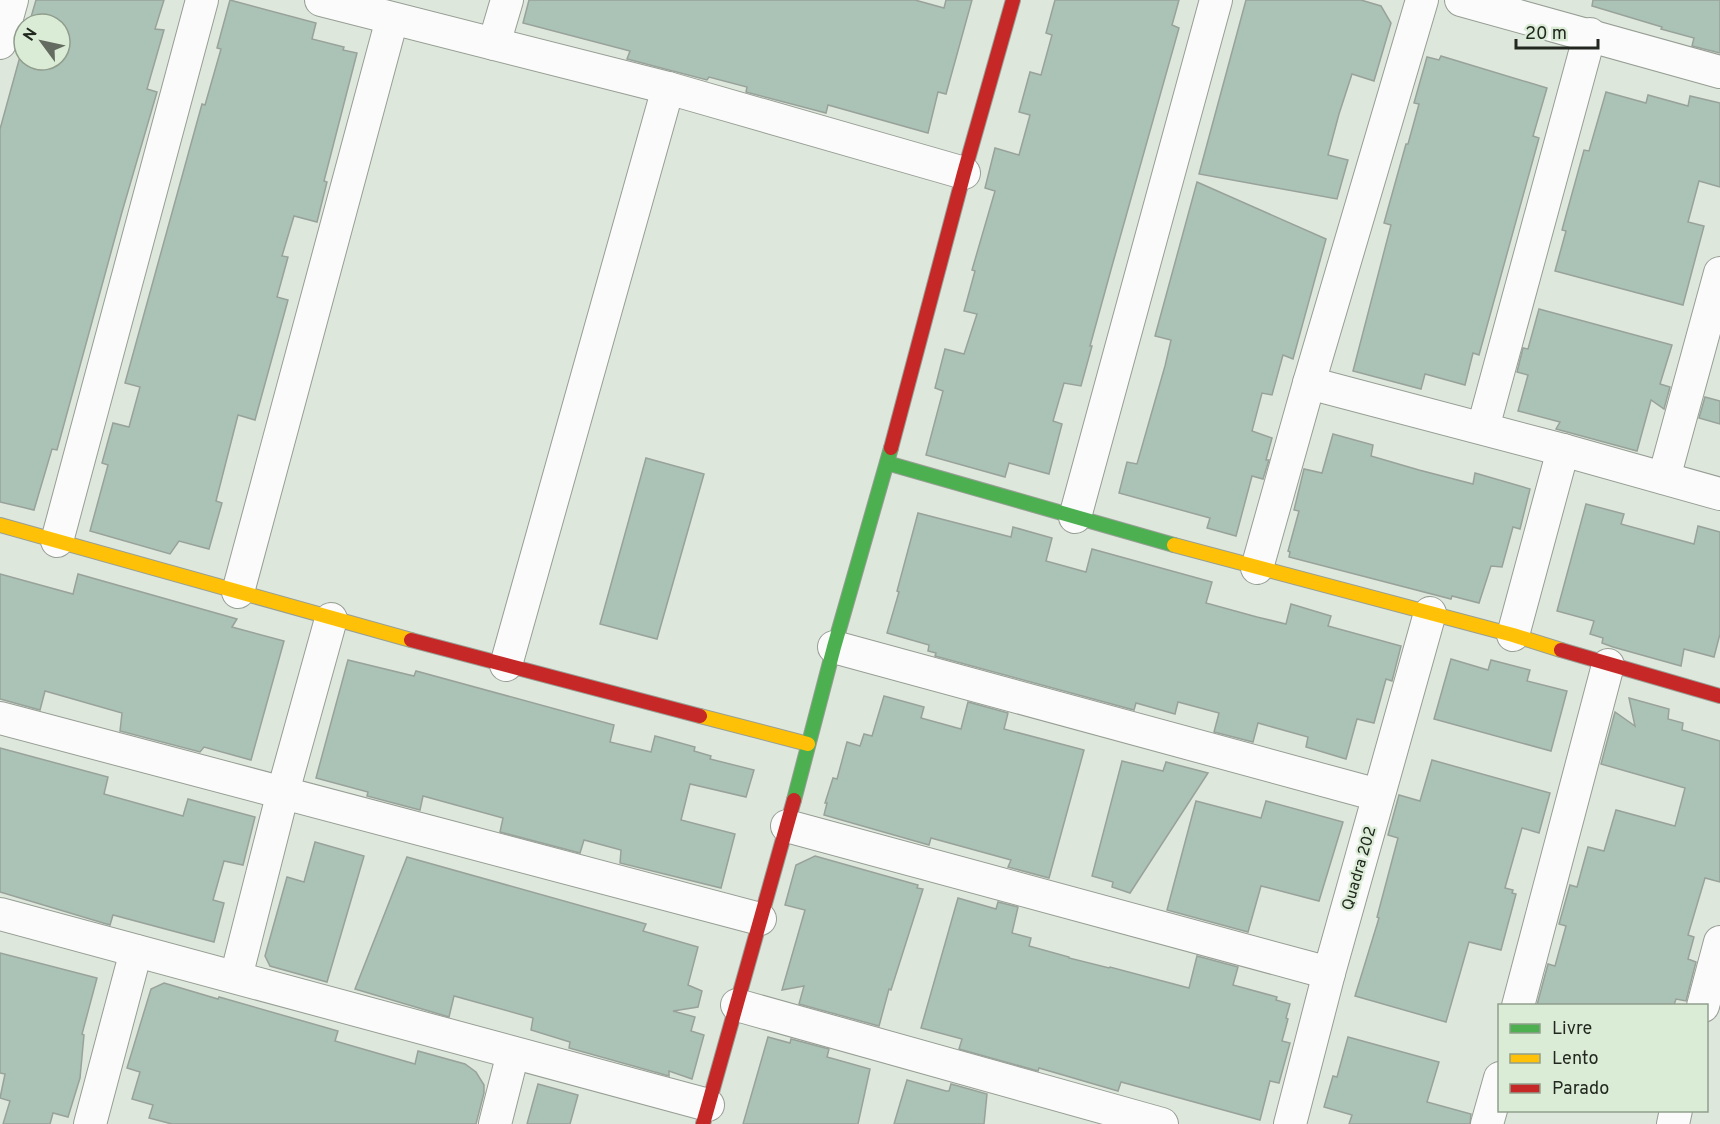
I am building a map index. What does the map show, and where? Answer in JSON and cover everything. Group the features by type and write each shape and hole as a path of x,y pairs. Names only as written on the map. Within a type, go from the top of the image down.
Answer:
{"street":[{"path":"0,43 12,0"},
{"path":"57,541 202,0"},
{"path":"321,0 668,88 964,173"},
{"path":"494,44 507,0"},
{"path":"0,914 513,1053 705,1114 787,826 807,744 887,463 1012,0"},
{"path":"1075,517 1216,0"},
{"path":"1257,568 1422,0"},
{"path":"1461,0 1720,72"},
{"path":"238,592 392,19"},
{"path":"1483,428 1590,34"},
{"path":"507,665 668,88"},
{"path":"1664,478 1720,273"},
{"path":"1309,383 1483,428 1720,494"},
{"path":"1513,635 1563,450"},
{"path":"887,463 1257,568 1513,635 1608,665 1720,696"},
{"path":"0,525 331,619 807,744"},
{"name":"Quadra 202","path":"1290,1124 1329,973 1430,613"},
{"path":"236,977 283,792 331,619"},
{"path":"834,647 1378,795"},
{"path":"1518,1004 1608,665"},
{"path":"0,718 760,919"},
{"path":"787,826 1329,973"},
{"path":"1704,1004 1720,942"},
{"path":"90,1124 136,951"},
{"path":"737,1005 1162,1124"},
{"path":"495,1124 513,1053"},
{"path":"1487,1124 1498,1085"}],"building":[{"path":"36,0 164,0 155,29 164,30 147,89 157,92 57,450 52,449 34,510 0,502 0,129 16,72 72,72 72,12 32,12"},
{"path":"230,0 316,23 312,39 344,47 343,50 357,53 324,181 327,182 317,222 294,216 282,256 288,257 277,297 288,300 255,420 238,415 216,501 222,503 209,549 179,541 170,554 90,531 108,465 102,463 113,423 129,427 140,387 125,383 202,104 205,105 221,49 217,48"},
{"path":"529,0 915,0 944,8 946,0 972,0 946,94 938,92 928,133 828,105 826,113 746,92 747,87 709,77 707,80 627,59 630,51 523,23"},
{"path":"1055,0 1179,0 1172,25 1179,28 1090,346 1092,346 1081,386 1064,383 1053,421 1062,424 1049,474 1009,463 1005,477 926,455 943,391 935,388 945,349 964,354 977,314 964,311 975,271 972,270 995,191 985,188 995,148 1019,155 1030,115 1019,112 1030,72 1041,75 1052,35 1046,33"},
{"path":"1246,0 1361,0 1381,6 1391,23 1374,81 1352,74 1339,114 1328,155 1348,160 1337,199 1199,174"},
{"path":"1593,0 1720,0 1720,53 1692,46 1694,38 1592,6"},
{"path":"1441,56 1547,88 1533,136 1539,138 1479,355 1473,353 1465,385 1425,374 1421,389 1353,371 1391,225 1384,223 1419,104 1414,103 1427,57 1439,60"},
{"path":"1606,92 1646,103 1648,95 1688,106 1690,96 1720,103 1720,187 1699,181 1688,222 1704,226 1683,305 1555,271 1566,231 1562,230 1584,150 1589,151"},
{"path":"1197,182 1326,239 1293,359 1283,355 1272,395 1262,393 1252,431 1272,438 1266,460 1269,460 1263,479 1252,476 1236,536 1207,528 1210,518 1119,493 1127,462 1137,464 1165,366 1171,340 1155,336"},
{"path":"1539,309 1672,345 1660,384 1670,387 1664,409 1651,400 1637,451 1556,429 1560,422 1518,411 1528,375 1517,372 1523,348 1528,349"},
{"path":"1705,397 1720,401 1720,424 1699,418"},
{"path":"1333,434 1373,445 1371,456 1419,470 1473,484 1475,473 1530,489 1520,529 1513,527 1502,567 1491,566 1479,603 1452,596 1451,599 1289,557 1290,552 1288,551 1299,511 1294,510 1304,469 1322,473"},
{"path":"646,458 704,474 657,639 600,624"},
{"path":"1586,504 1624,514 1621,524 1694,544 1698,526 1720,532 1720,634 1714,657 1684,649 1681,666 1613,647 1602,643 1603,638 1590,634 1594,621 1557,611"},
{"path":"918,513 1011,537 1013,527 1052,538 1046,561 1086,572 1092,549 1212,582 1206,603 1257,617 1286,624 1291,604 1331,616 1328,626 1401,646 1392,681 1386,679 1374,723 1357,719 1346,759 1306,747 1308,737 1258,723 1253,742 1214,732 1219,713 1178,702 1175,714 1136,703 1134,710 935,656 936,653 928,651 929,645 887,633"},
{"path":"0,574 73,594 78,574 237,619 232,627 284,641 251,760 204,747 200,752 120,731 122,713 45,691 40,710 0,699"},
{"path":"1451,659 1488,670 1491,660 1530,670 1527,681 1567,691 1551,751 1434,719"},
{"path":"348,660 414,676 416,671 614,725 610,742 651,752 655,736 695,747 694,751 711,756 710,759 754,770 746,797 690,784 681,820 735,834 721,888 620,863 621,850 584,840 580,853 500,832 503,818 423,796 420,810 367,796 368,792 316,778"},
{"path":"884,696 924,707 921,718 961,729 968,702 1008,713 1004,729 1084,750 1049,878 1008,867 1011,860 931,838 929,845 824,815 827,803 825,803 833,778 837,779 847,742 860,746 864,734 872,736"},
{"path":"1629,698 1669,709 1668,719 1683,723 1682,730 1720,741 1720,882 1705,878 1688,935 1694,937 1688,959 1696,962 1686,1001 1676,999 1674,1004 1537,1004 1548,964 1555,966 1566,926 1559,924 1570,885 1577,887 1588,847 1604,851 1616,810 1675,826 1685,788 1601,764 1615,712 1635,726"},
{"path":"0,748 108,777 104,794 183,816 188,799 255,817 243,865 224,861 213,900 224,903 214,942 113,915 110,925 0,892"},
{"path":"1432,760 1550,793 1539,833 1522,828 1505,888 1513,890 1512,893 1516,894 1501,950 1469,942 1446,1022 1355,996 1379,918 1377,917 1398,838 1388,835 1399,795 1420,801"},
{"path":"1122,761 1163,771 1166,762 1208,773 1130,893 1112,887 1113,882 1092,876"},
{"path":"1196,801 1261,818 1266,801 1343,822 1319,901 1261,886 1248,932 1167,910"},
{"path":"315,842 364,856 327,982 270,966 265,956 287,877 304,882"},
{"path":"815,856 918,885 917,888 923,889 879,1026 799,1004 804,986 782,990 805,910 785,905 796,865"},
{"path":"407,857 646,924 643,931 698,947 688,985 702,991 698,1007 673,1011 695,1017 691,1031 704,1035 692,1079 669,1071 669,1076 569,1048 570,1042 531,1030 533,1018 454,996 449,1017 355,989"},
{"path":"958,898 996,909 998,902 1018,907 1012,933 1031,938 1029,946 1189,988 1197,956 1238,967 1233,985 1277,997 1276,1000 1290,1004 1282,1041 1290,1043 1279,1083 1270,1081 1260,1120 1121,1082 1118,1091 1039,1068 1038,1071 959,1049 962,1039 921,1028"},
{"path":"0,953 97,978 82,1034 84,1035 80,1078 68,1117 53,1113 50,1124 3,1124 10,1101 0,1098 5,1074 0,1073"},
{"path":"164,983 338,1031 335,1041 415,1064 418,1051 465,1064 476,1072 484,1085 476,1124 172,1124 149,1118 153,1105 132,1099 140,1072 127,1068 151,989"},
{"path":"768,1037 790,1043 791,1039 829,1049 827,1057 870,1069 858,1124 743,1124"},
{"path":"1348,1037 1439,1062 1427,1102 1471,1114 1470,1124 1349,1124 1352,1115 1324,1107 1333,1076 1337,1077"},
{"path":"907,1080 946,1091 949,1091 951,1084 987,1094 984,1124 894,1124"},
{"path":"538,1084 578,1095 570,1124 527,1124"}],"traffic: fast":[{"path":"794,800 834,647 891,448"},
{"path":"887,463 1174,545"}],"traffic: slow":[{"path":"0,525 411,640"},
{"path":"1174,545 1513,635 1561,650"},
{"path":"700,716 808,744"}],"traffic: jam":[{"path":"891,448 964,173 1013,0"},
{"path":"411,640 700,716"},
{"path":"1561,650 1720,696"},
{"path":"703,1124 794,800"}]}
